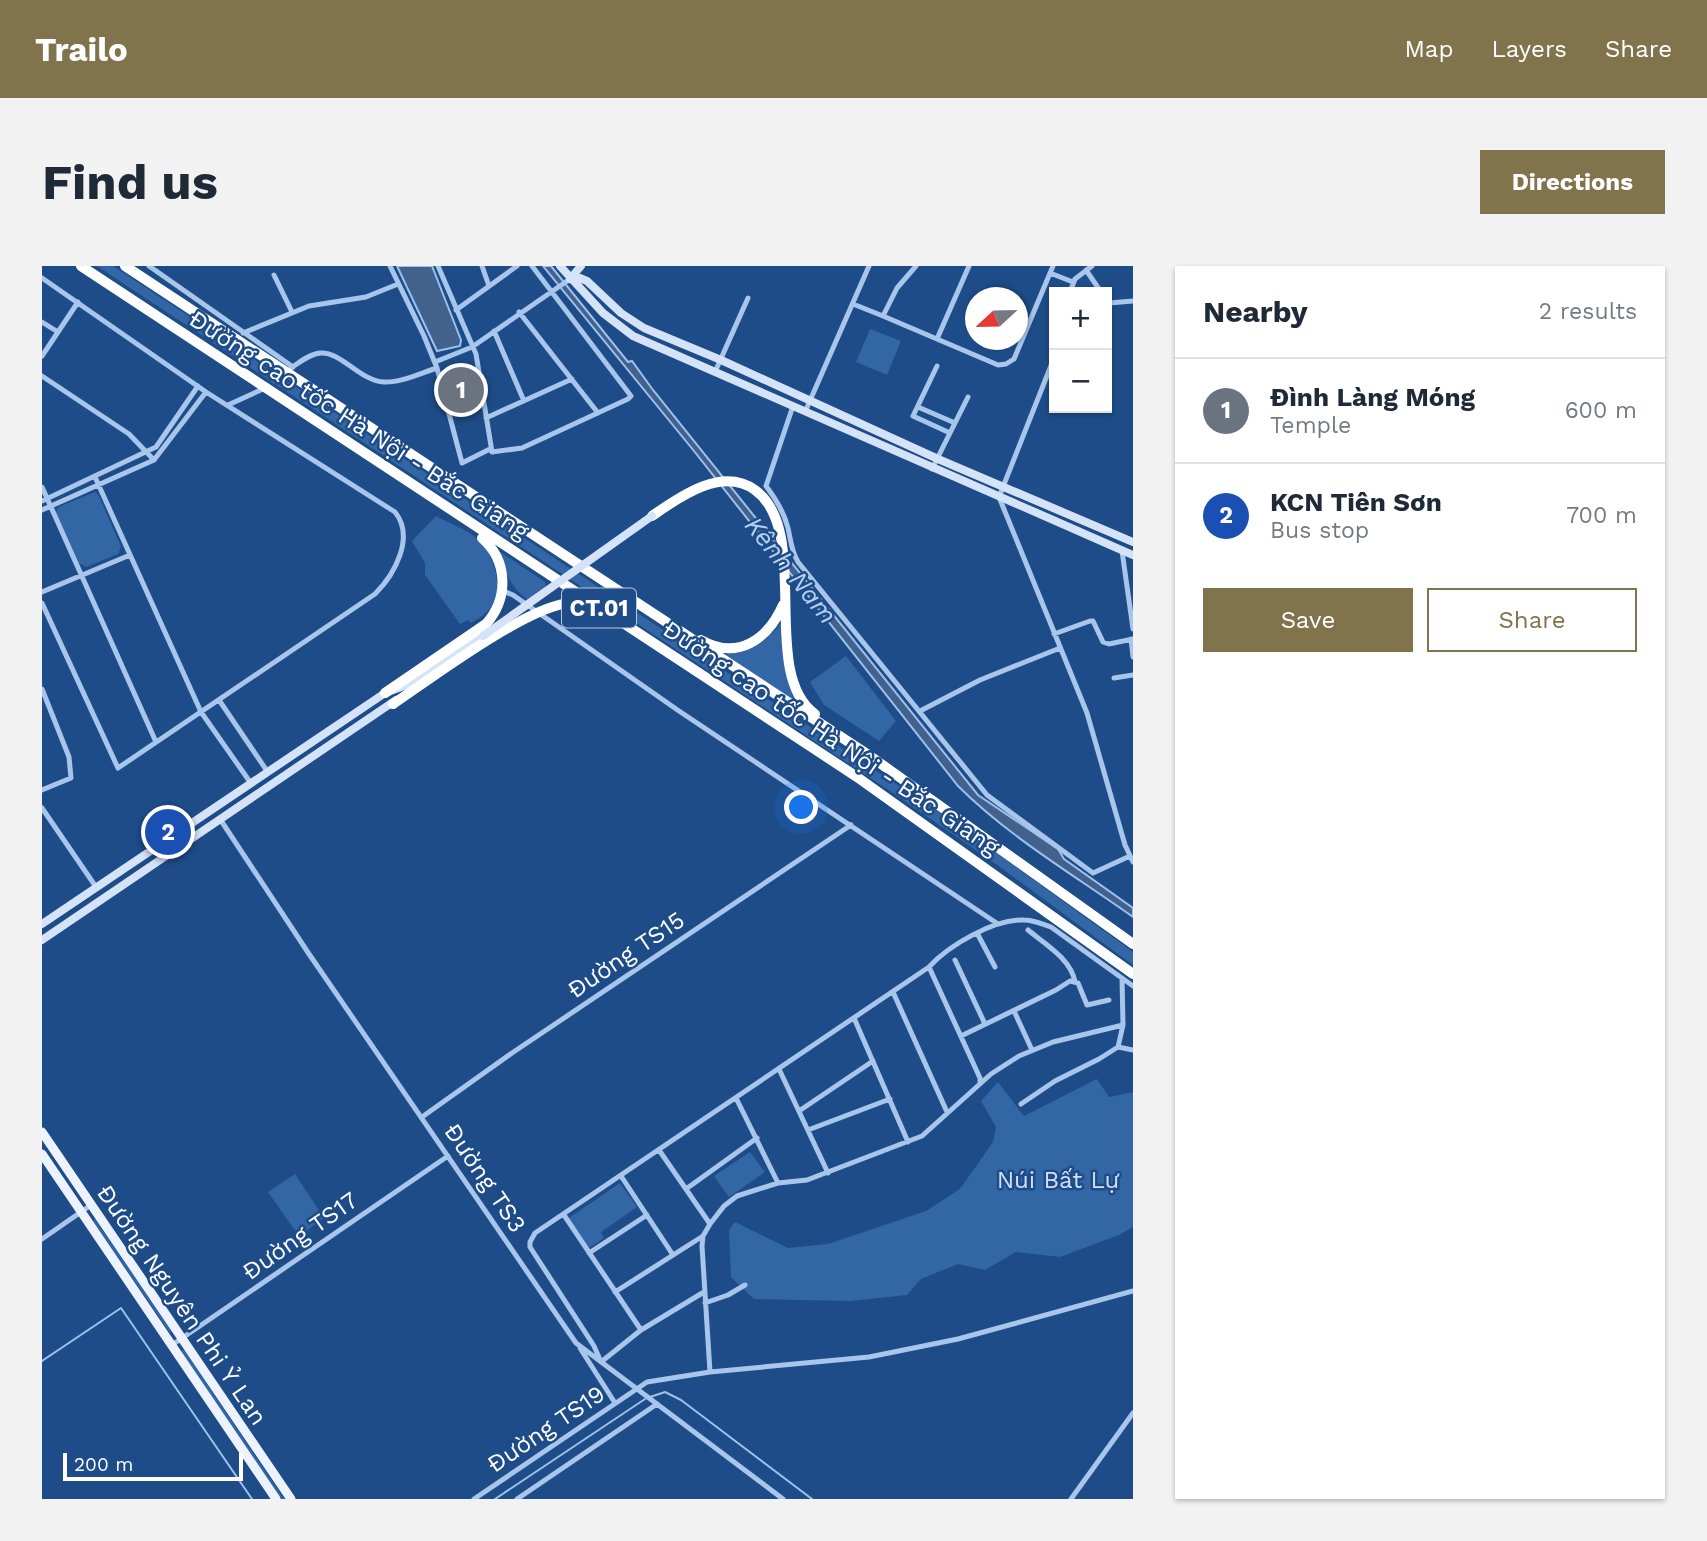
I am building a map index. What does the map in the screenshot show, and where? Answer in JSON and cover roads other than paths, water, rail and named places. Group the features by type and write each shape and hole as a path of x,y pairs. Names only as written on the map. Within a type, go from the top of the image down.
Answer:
{"highway":[{"name":"Đường cao tốc Hà Nội - Bắc Giang","path":"81,266 857,777 1128,976"},
{"name":"Đường cao tốc Hà Nội - Bắc Giang","path":"125,266 870,756 1133,944"},
{"path":"342,439 372,465 483,539 497,556 503,591 502,601 486,624 385,693"},
{"path":"652,516 687,494 710,484 733,482 764,491 781,536 784,603 792,674 800,697 808,709 917,783 979,833"},
{"path":"564,556 616,584 705,642 719,648 754,642 771,628 784,603"},
{"path":"393,704 511,627 558,605 579,604 809,752 857,777"}],"main road":[{"path":"560,266 603,313 624,330 932,469 1133,555"},
{"path":"570,279 582,266"},
{"path":"570,279 580,278 587,281 621,313 644,328 721,360 937,459 1133,542"},
{"path":"42,924 385,693 412,683 652,516"},
{"path":"42,940 219,818 393,704 412,683"},
{"path":"212,808 219,818"},
{"name":"Đường Nguyên Phi Ỷ Lan","path":"42,1132 291,1499"},
{"name":"Đường Nguyên Phi Ỷ Lan","path":"42,1154 276,1499"}],"street":[{"path":"149,266 291,368 310,356 323,352 334,356 362,375 384,382 436,365 472,347 570,279"},
{"path":"390,266 436,365 463,463 491,449"},
{"path":"438,266 477,364 492,452 522,448 628,400 631,396 554,289 532,266"},
{"path":"482,266 489,286"},
{"path":"456,310 517,266"},
{"path":"805,412 869,266"},
{"path":"883,316 897,288 916,266"},
{"path":"937,339 969,266"},
{"path":"853,304 998,365 1006,364 1014,359 1053,266"},
{"path":"1072,287 1073,282 1088,268 1098,287"},
{"path":"1050,273 1073,282"},
{"path":"274,275 292,312"},
{"path":"42,278 206,392 395,512 404,528 398,561 375,594 118,768 42,603"},
{"path":"243,333 309,306 366,298 398,284"},
{"path":"715,372 748,298"},
{"path":"1112,303 1133,301"},
{"path":"42,356 78,302"},
{"path":"519,312 598,413"},
{"path":"42,322 58,332"},
{"path":"494,331 524,401"},
{"path":"937,366 913,416 950,433"},
{"path":"793,406 764,491 779,503 788,527 792,552 798,562 986,795 1094,873 1132,859 1125,845 1087,713 999,497 1049,370"},
{"path":"42,376 129,434 154,460"},
{"path":"486,418 572,379"},
{"path":"44,500 156,447 198,386"},
{"path":"228,405 257,394 263,388"},
{"path":"42,510 154,460 206,392"},
{"path":"932,469 968,397"},
{"path":"918,407 955,423"},
{"path":"95,477 201,712 250,782"},
{"path":"42,487 44,500 50,506 156,742"},
{"path":"1122,551 1133,629"},
{"path":"42,592 130,555"},
{"path":"503,591 513,595 537,614 998,924"},
{"path":"1054,634 1093,621 1103,642 1109,644 1132,639 1133,657"},
{"path":"920,712 968,685 1060,648"},
{"path":"1114,678 1133,675"},
{"path":"42,689 69,757 72,778 42,790"},
{"path":"219,700 267,771"},
{"path":"42,808 44,816 96,887"},
{"name":"Đường TS3","path":"219,818 576,1343 783,1499"},
{"name":"Đường TS15","path":"422,1117 523,1045 850,825"},
{"path":"704,1292 641,1331 601,1362 594,1346 530,1247 530,1242 536,1233 929,967 939,956 977,933 998,924 1023,919 1036,921 1128,976 1133,986"},
{"path":"1028,930 1072,971 1087,1004 1109,1000"},
{"path":"977,933 995,967"},
{"path":"955,960 985,1024"},
{"path":"929,967 980,1078 979,1084"},
{"path":"1118,1047 1128,976"},
{"path":"961,1035 1070,981 1075,982"},
{"path":"892,992 947,1112"},
{"path":"1014,1011 1032,1050"},
{"path":"854,1018 908,1142"},
{"path":"710,1373 703,1236 724,1206 737,1196 778,1183 807,1180 922,1136 991,1074 1032,1050 1053,1042 1123,1025"},
{"path":"1021,1104 1055,1081 1118,1047 1133,1050"},
{"path":"799,1111 873,1061"},
{"path":"779,1069 828,1173"},
{"path":"736,1098 778,1183"},
{"path":"808,1130 890,1099"},
{"path":"686,1189 757,1139"},
{"path":"659,1150 710,1223"},
{"name":"Đường TS17","path":"172,1345 448,1156"},
{"path":"621,1176 673,1255"},
{"path":"42,1239 91,1205"},
{"path":"589,1252 647,1214"},
{"path":"564,1215 641,1331"},
{"path":"615,1292 703,1236"},
{"path":"705,1303 728,1295 745,1285"},
{"name":"Đường TS19","path":"474,1499 615,1404 640,1391 647,1382 869,1357 958,1339 1133,1291"},
{"path":"576,1343 615,1404"},
{"path":"517,1499 657,1404"},
{"path":"1071,1499 1133,1413"}],"water":[{"path":"397,266 432,266 461,340 460,346 437,351"},
{"name":"Kênh Nam","path":"543,266 551,266 628,362 632,361 978,795 1058,849 1064,859 1133,908 1133,917 1020,839 958,786 694,451"}],"waterway":[{"path":"42,1361 121,1308 252,1499"},
{"path":"650,1397 665,1392 681,1400 812,1499"},
{"path":"495,1499 645,1399"}],"tunnel":[{"path":"266,387 286,372"}],"place":[{"name":"Đình Làng Móng","path":"461,390"},
{"name":"KCN Tiên Sơn","path":"168,832"}],"park label":[{"name":"Núi Bất Lự","path":"1058,1180"}]}
